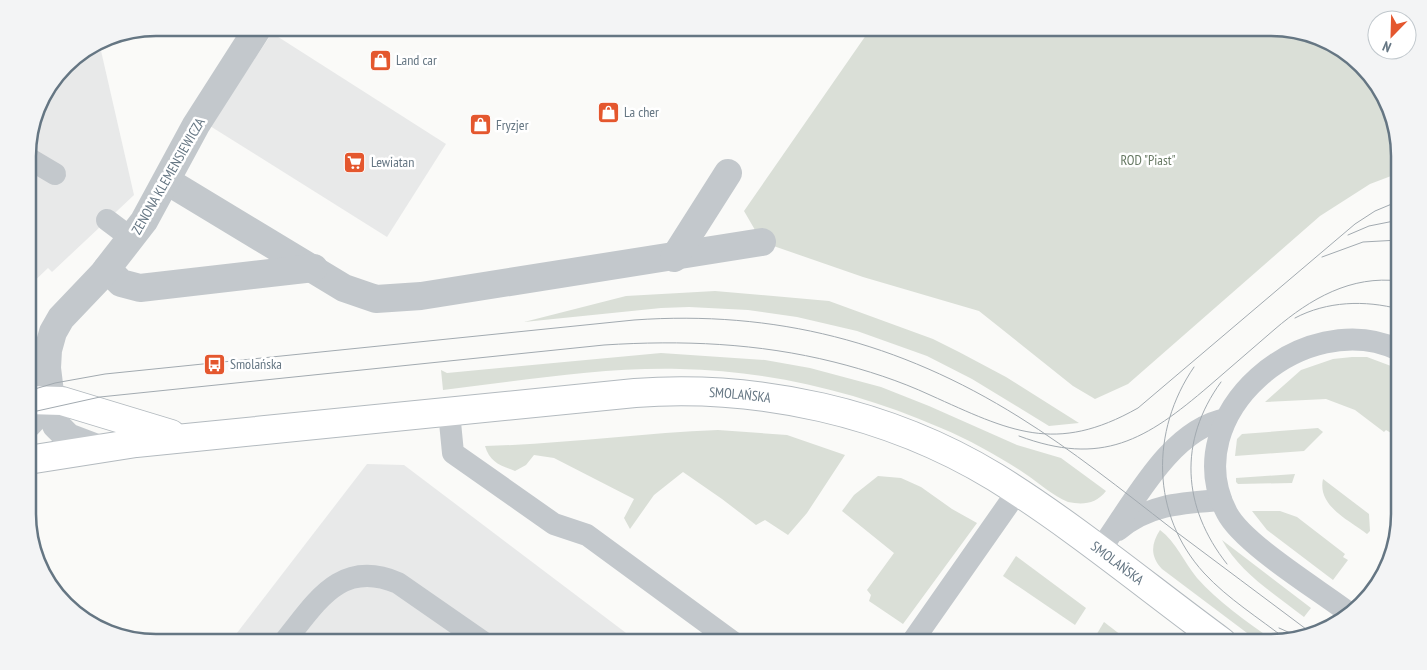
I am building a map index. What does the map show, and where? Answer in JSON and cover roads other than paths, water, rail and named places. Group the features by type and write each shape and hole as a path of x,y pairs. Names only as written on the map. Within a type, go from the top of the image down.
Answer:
{"street":[{"name":"ZENONA KLEMENSIEWICZA","path":"97,448 74,441 62,432 39,400 53,332 61,318 107,269 131,238 167,181 196,125 253,36"},
{"path":"674,258 728,173"},
{"path":"167,181 354,292 376,299 389,300 674,258 762,242"},
{"path":"107,269 121,283 140,288 314,268"},
{"name":"SMOLAŃSKA","path":"36,459 97,448 669,391 763,396 828,409 880,424 953,454 1105,543 1211,633"},
{"path":"39,400 84,406 140,425 192,438"}],"lane":[{"path":"37,163 55,174"},
{"path":"107,220 131,238"},
{"path":"1344,609 1243,534 1232,523 1221,500 1216,473 1216,460 1221,433 1226,419 1246,390 1264,372 1284,358 1306,347 1337,340 1357,339 1381,343 1391,347"},
{"path":"449,412 453,453 554,524 587,534 721,633"},
{"path":"1105,543 1138,493 1185,438 1209,423 1226,419"},
{"path":"918,633 1017,492"},
{"path":"1105,543 1131,520 1155,508 1179,503 1221,500"},
{"path":"291,634 325,592 347,579 371,575 384,576 398,583 471,634"}],"tram line":[{"path":"36,411 100,397 604,345 691,343 748,347 834,362 871,372 1009,427 1033,433 1057,434 1082,431 1109,422 1138,408 1355,224 1375,211 1391,204"},
{"path":"1348,235 1369,226 1391,222"},
{"path":"1322,257 1363,242 1391,240"},
{"path":"1019,436 1048,445 1075,449 1099,448 1122,443 1143,434 1186,405 1302,308 1317,299 1348,286 1364,282 1391,281"},
{"path":"1295,318 1307,312 1333,305 1360,303 1391,307"},
{"path":"36,389 55,383 105,374 634,320 686,318 737,320 786,327 834,337 882,351 928,369 974,391 1019,417 1096,471 1305,628"},
{"path":"1194,367 1180,392 1170,418 1164,445 1163,472 1166,499 1174,525 1187,550 1204,573 1233,600 1278,633"},
{"path":"1221,382 1207,404 1197,427 1192,450 1191,474 1194,497 1201,520 1212,542 1227,564"},
{"path":"1279,628 1288,632"}],"place":[{"name":"Land car","path":"380,60"},
{"name":"La cher","path":"608,112"},
{"name":"Fryzjer","path":"480,125"},
{"name":"Lewiatan","path":"355,162"},
{"name":"Smolańska","path":"214,364"}],"park label":[{"name":"ROD \"Piast\"","path":"1148,160"}]}
